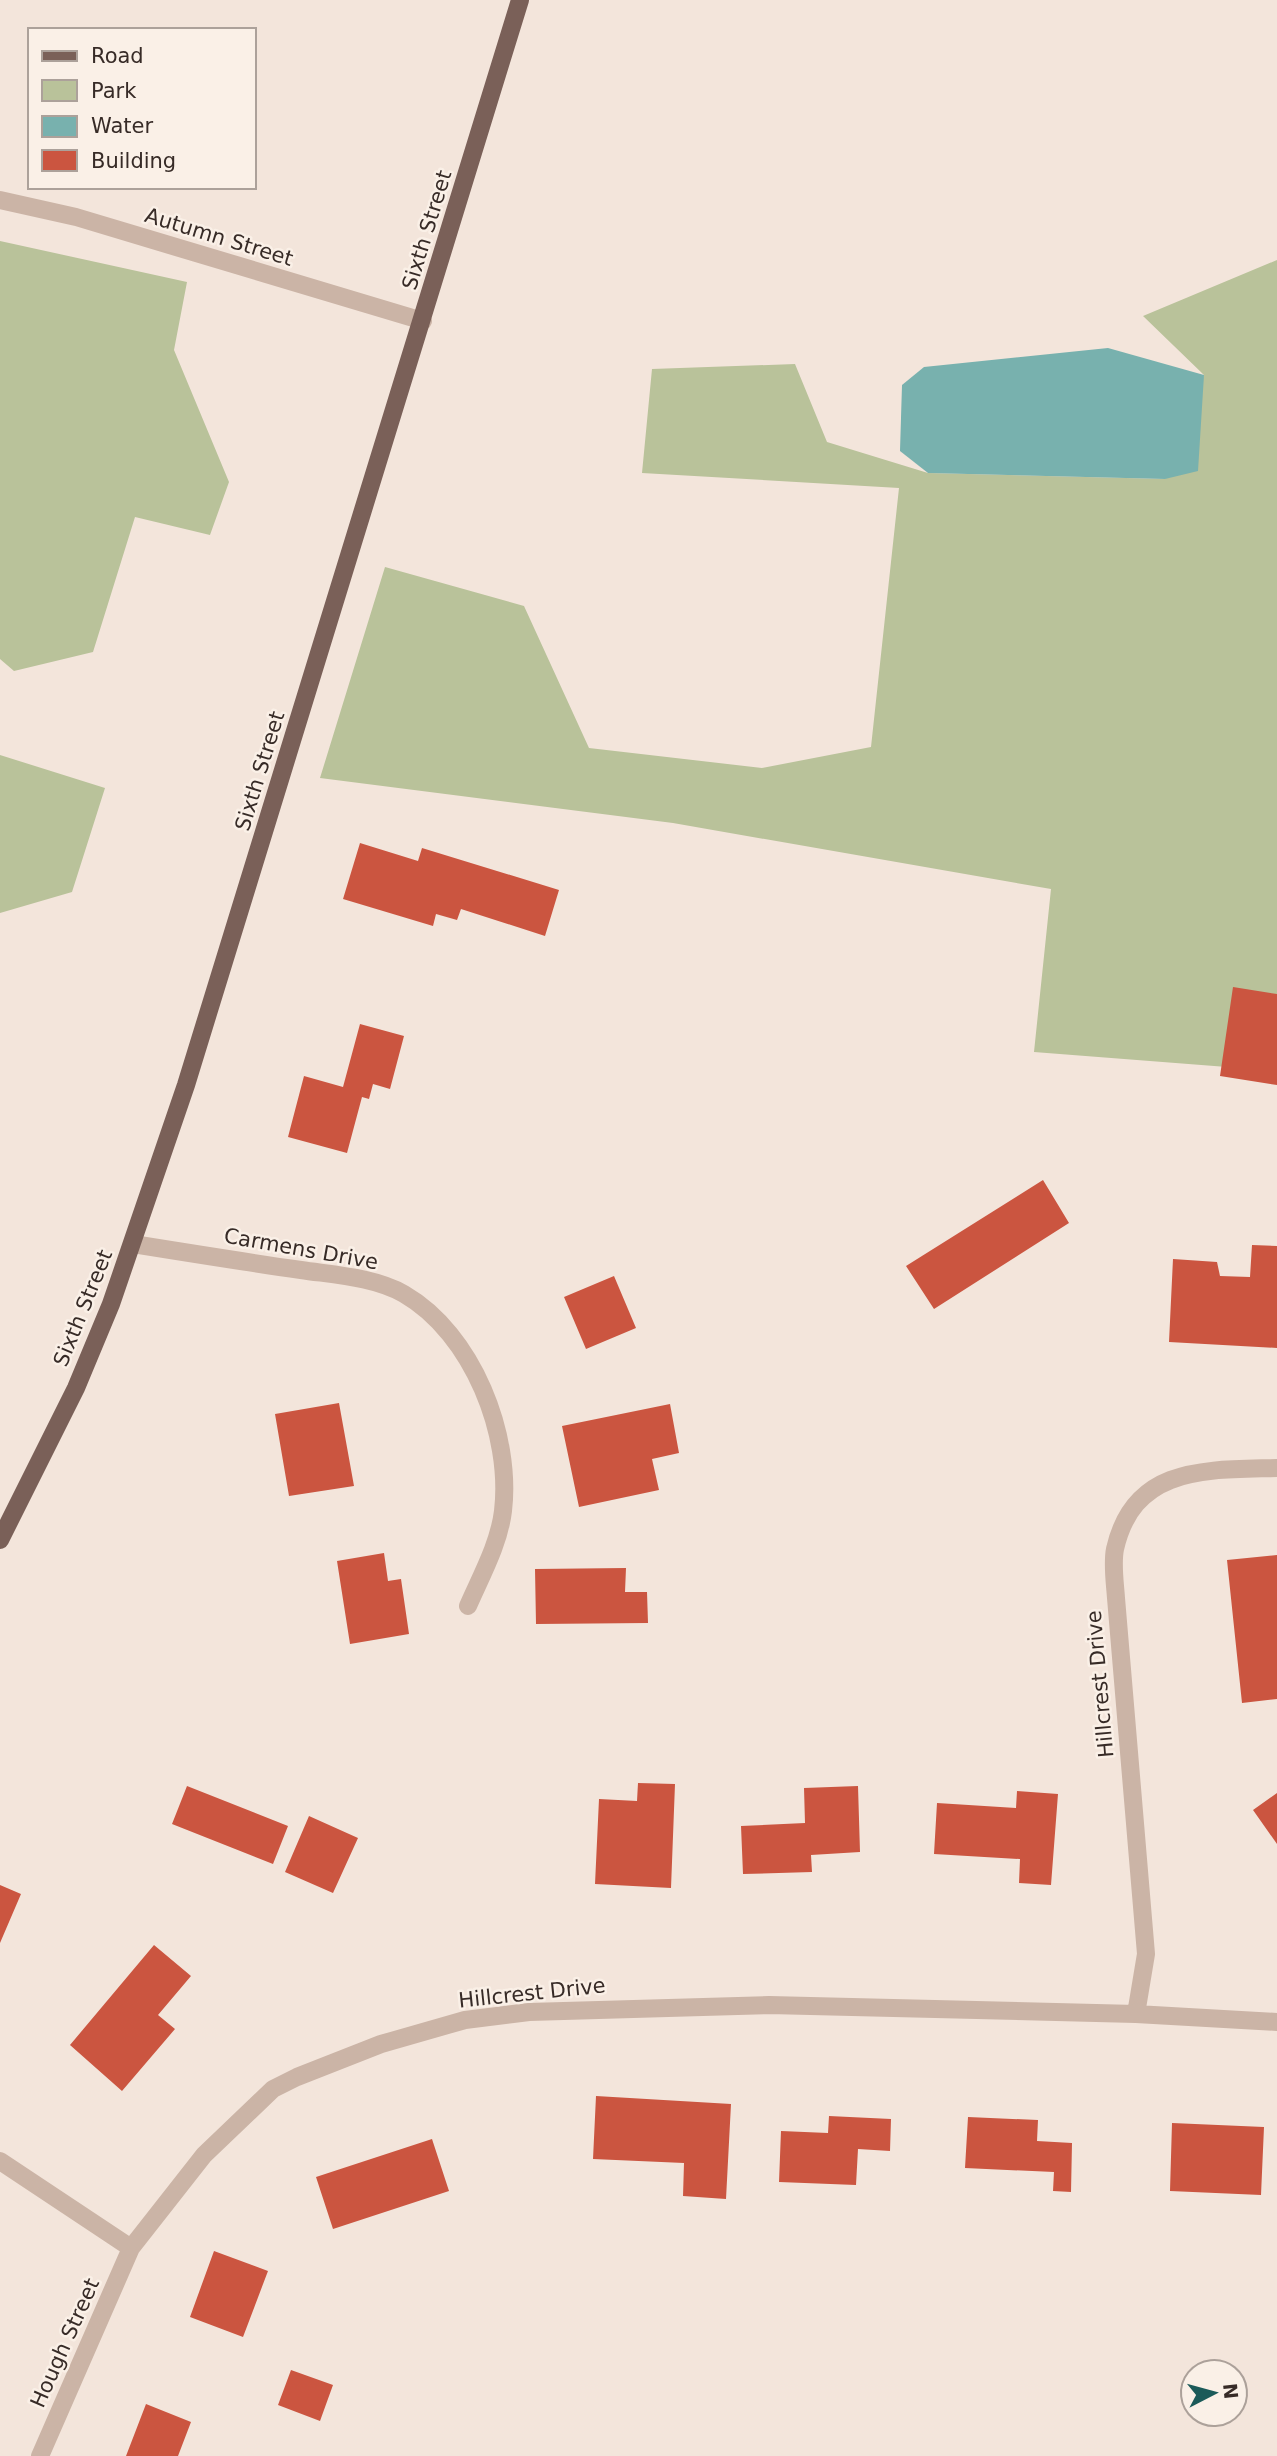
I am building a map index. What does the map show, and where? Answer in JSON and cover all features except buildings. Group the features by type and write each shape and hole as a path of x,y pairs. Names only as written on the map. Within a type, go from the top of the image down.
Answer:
{"main road":[{"name":"Sixth Street","path":"0,1540 76,1388 133,1244 186,1085 424,321 520,0"}],"street":[{"name":"Autumn Street","path":"0,200 76,217 424,321"},
{"name":"Carmens Drive","path":"133,1244 358,1279 404,1294 446,1332 479,1382 490,1409 504,1467 501,1522 468,1606"},
{"name":"Hillcrest Drive","path":"1136,2014 1146,1954 1116,1598 1115,1550 1130,1510 1156,1483 1218,1470 1277,1468"},
{"name":"Hillcrest Drive","path":"131,2248 204,2155 273,2090 381,2044 465,2020 529,2012 768,2005 1136,2014 1277,2022"},
{"path":"0,2161 131,2248"},
{"name":"Hough Street","path":"40,2456 131,2248"}],"green space":[{"path":"0,241 187,282 174,350 229,482 210,535 135,517 93,652 14,671 0,659"},
{"path":"1277,260 1277,1071 1034,1052 1051,889 673,823 320,778 385,567 524,606 589,748 762,768 871,747 899,488 642,473 652,369 795,364 827,442 928,473 1165,479 1204,375 1143,316"},
{"path":"0,755 105,788 72,892 0,913"}],"water":[{"path":"1108,348 1204,375 1198,471 1165,479 928,473 900,451 902,385 924,367"}]}
